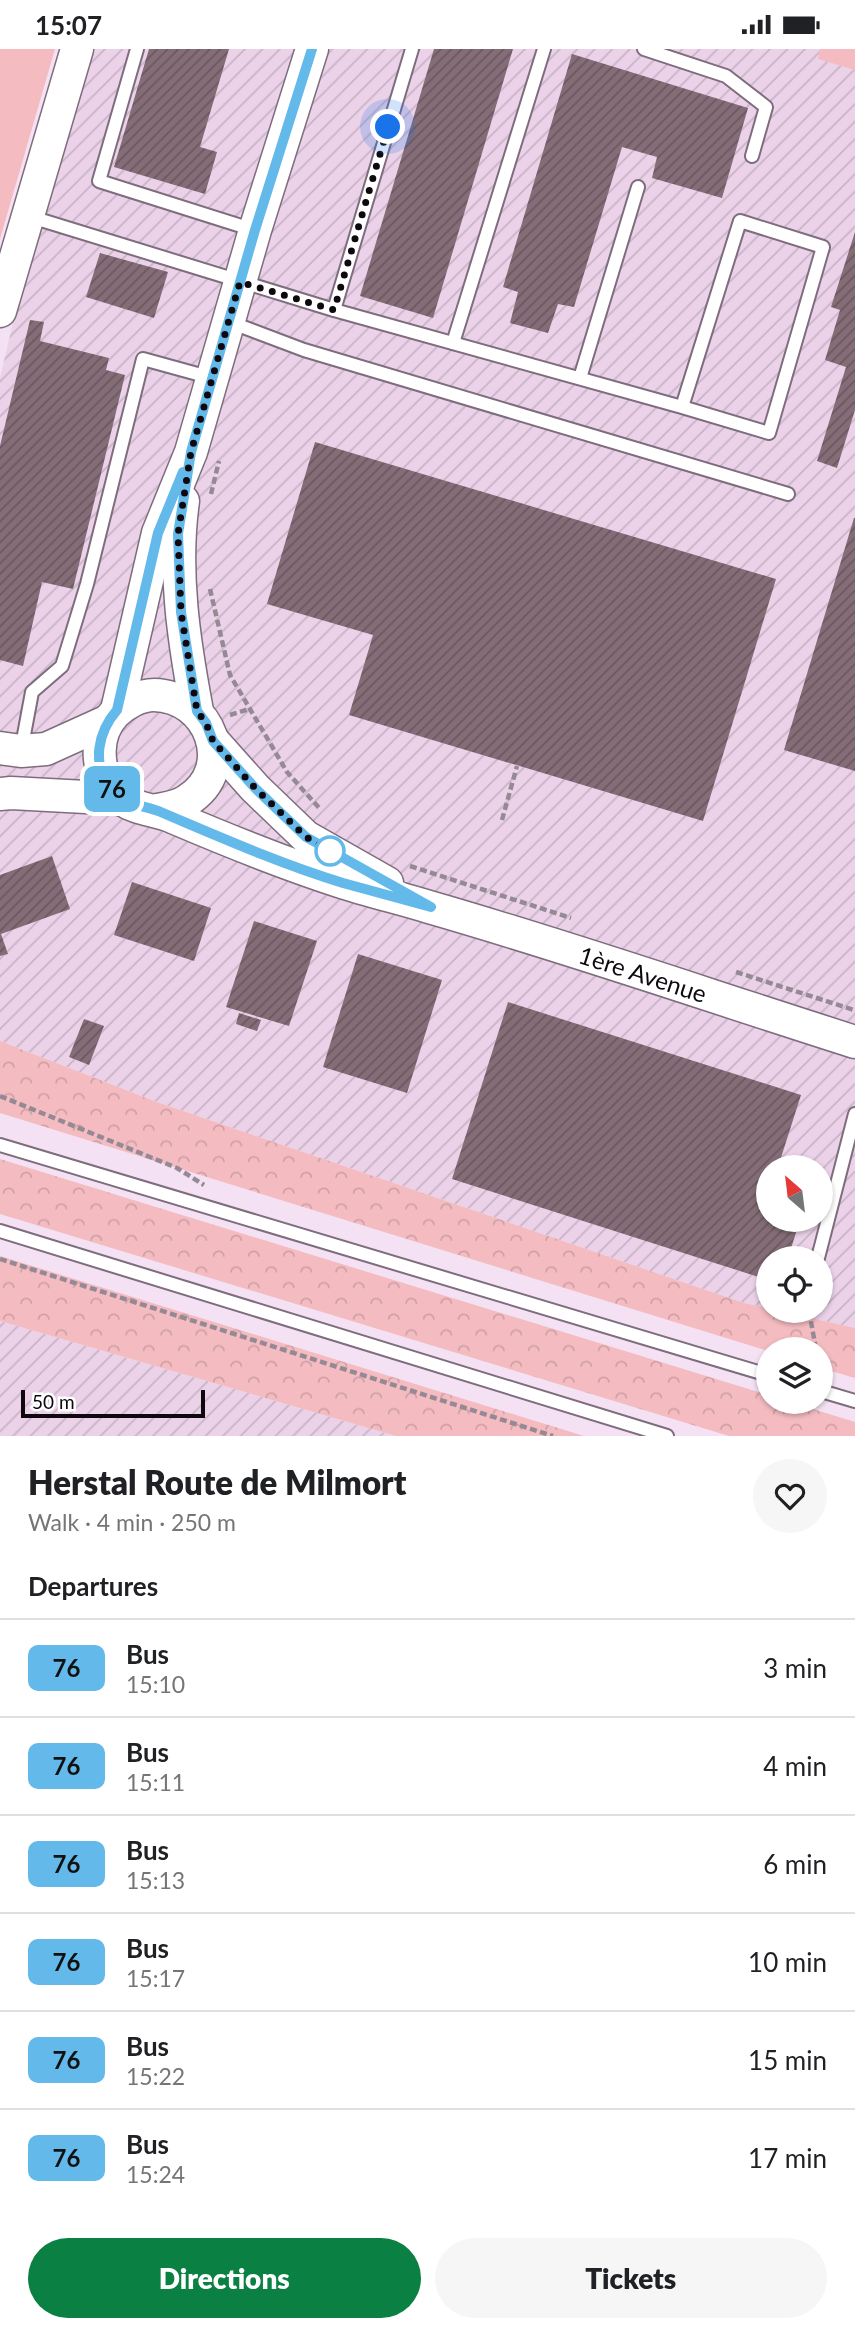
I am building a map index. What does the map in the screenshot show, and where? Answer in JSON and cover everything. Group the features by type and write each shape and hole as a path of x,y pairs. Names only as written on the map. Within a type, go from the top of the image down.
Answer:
{"street":[{"path":"122,799 110,787 102,772 101,738 112,716 158,533 205,455 212,378 312,49"},
{"path":"0,311 78,50"},
{"name":"1ère Avenue","path":"205,455 178,534 181,612 197,711 206,723 213,741 255,788 306,837 431,907"},
{"path":"10,749 46,749 112,716 133,699 152,695 174,697 197,711"},
{"path":"157,810 174,807 189,800 201,789 210,774 214,758 213,741"},
{"name":"1ère Avenue","path":"0,795 11,793 122,799 139,808 157,810 252,851 341,882 431,907 855,1042"}],"lane":[{"path":"137,49 99,181 255,230"},
{"path":"334,310 412,49"},
{"path":"453,343 544,49"},
{"path":"644,49 726,76 766,107 752,156"},
{"path":"580,378 638,187"},
{"path":"27,216 334,310 769,433 823,247 740,221 682,407"},
{"path":"229,321 304,350 788,494"},
{"path":"10,749 32,692 62,666 87,584 143,359 212,378"},
{"path":"821,1246 855,1114"},
{"path":"0,1145 756,1371"},
{"path":"0,1231 667,1436"},
{"path":"833,1395 855,1401"}],"path":[{"path":"205,455 208,504"},
{"path":"209,582 230,675 287,772 324,813"},
{"path":"502,820 517,766"},
{"path":"400,861 574,919"},
{"path":"735,971 855,1010"},
{"path":"0,1096 177,1168 209,1189"},
{"path":"0,1259 553,1436"}],"shaded area":[{"path":"92,49 855,49 855,1328 833,1323 833,1246 756,1246 756,1306 744,1303 157,1102 0,1041 0,378 20,293"},
{"path":"0,1321 396,1436 0,1436"}],"green space":[{"path":"0,49 55,49 0,239"},
{"path":"820,49 855,49 855,70 818,59"},
{"path":"0,1041 157,1102 756,1306 756,1323 833,1323 855,1328 855,1378 833,1372 833,1337 756,1337 756,1347 0,1113"},
{"path":"0,1159 756,1391 756,1414 829,1414 855,1422 855,1436 729,1436 0,1214"},
{"path":"0,1256 584,1436 396,1436 0,1321"}],"building":[{"path":"149,49 229,49 200,147 217,152 205,194 114,167"},
{"path":"434,49 513,49 433,318 360,296"},
{"path":"572,54 748,108 722,198 652,178 657,157 622,147 574,307 558,304 548,333 510,323 518,292 503,287"},
{"path":"855,232 855,410 837,468 817,461 846,367 825,360 840,310 831,307"},
{"path":"100,253 168,272 154,318 86,297"},
{"path":"30,320 44,322 40,341 109,358 106,370 125,375 73,589 42,582 23,666 0,660 0,446"},
{"path":"315,442 776,579 703,821 349,715 373,635 267,604"},
{"path":"855,518 855,771 784,750"},
{"path":"52,856 70,909 1,934 8,954 0,956 0,875"},
{"path":"132,882 211,908 194,961 114,935"},
{"path":"254,921 317,941 289,1026 226,1007"},
{"path":"358,954 442,980 407,1093 323,1067"},
{"path":"508,1002 801,1095 782,1155 756,1155 756,1232 796,1232 792,1246 756,1246 756,1276 452,1179"},
{"path":"239,1013 261,1020 257,1031 236,1024"},
{"path":"84,1019 104,1026 89,1065 69,1057"}],"bus line":[{"name":"76","path":"183,472 158,533 117,710 108,721 101,738 99,755 102,772 110,787 122,799 139,808 157,810 252,851 341,882 431,907 306,837 255,788 213,741 206,723 197,711 181,612 178,534 191,452 255,230 312,49"}],"route":[{"path":"330,851 306,837 255,788 213,741 206,723 197,711 181,612 178,534 191,452 240,282 334,310 388,127"}]}
